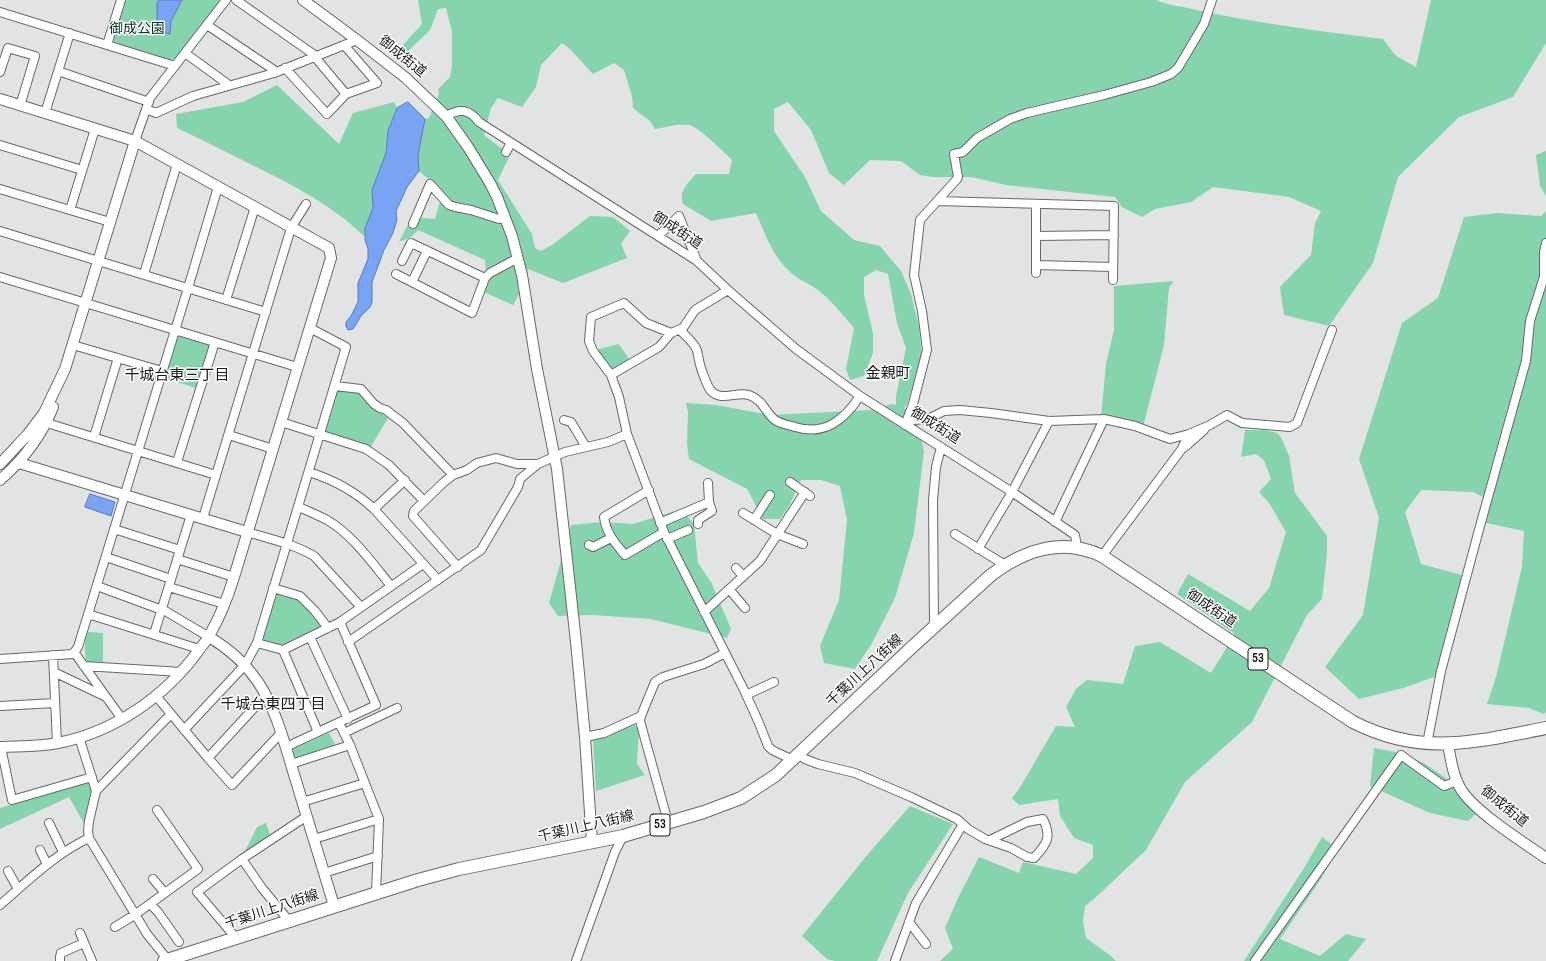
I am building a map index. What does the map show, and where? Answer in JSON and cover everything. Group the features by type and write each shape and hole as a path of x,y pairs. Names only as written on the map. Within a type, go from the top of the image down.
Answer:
{"main road":[{"name":"千葉川上八街線","path":"167,961 334,906 439,874 623,836 717,808 741,798 776,775 796,758 991,575 1005,565 1036,551 1051,547 1077,547"},
{"name":"御成街道","path":"1077,547 1087,549 1102,556 1352,722 1390,738 1427,744 1448,744"},
{"name":"53","path":"1448,744 1506,736 1546,728"}],"street":[{"path":"107,45 121,0"},
{"path":"0,480 19,462 47,423 59,392 135,141 150,98 226,0"},
{"path":"236,0 315,56 346,94"},
{"name":"御成街道","path":"303,0 406,78 446,116 458,111 469,112 474,115 479,122 511,143 697,261 796,349 860,396 1012,492 1075,535 1077,547"},
{"path":"905,425 915,396 927,350 922,311 914,275 920,220 938,202 958,177 954,154 962,152 987,130 1010,119 1027,113 1104,95 1151,82 1171,74 1178,68 1204,24 1212,0"},
{"path":"0,12 176,66"},
{"path":"207,25 277,72"},
{"path":"45,113 70,33"},
{"path":"58,71 148,105 156,113 193,96 277,72 357,40"},
{"path":"285,68 327,114 346,94 376,83 344,45"},
{"path":"0,72 8,48 35,56 20,106"},
{"path":"185,53 229,85"},
{"path":"0,100 135,141 329,248 331,253 331,258 234,577 209,637 169,685 143,706 122,719 100,730 57,743 1,747 12,800 92,777"},
{"path":"446,116 480,165 497,197 518,258 557,469 585,737 592,843"},
{"path":"70,210 95,129"},
{"path":"506,152 511,143"},
{"path":"0,145 82,170"},
{"path":"144,274 177,164"},
{"path":"413,224 430,184 449,205 499,219 505,217"},
{"path":"0,659 73,654 78,647 218,187"},
{"path":"0,189 110,222"},
{"path":"938,202 1114,206 1113,280"},
{"path":"203,518 291,228 306,204"},
{"path":"1036,204 1036,269 1113,267"},
{"path":"226,300 255,207"},
{"path":"658,236 679,216 697,261"},
{"path":"0,231 266,312"},
{"path":"1036,236 1114,235"},
{"path":"402,261 411,243 485,278"},
{"path":"1427,744 1443,664 1526,361 1530,321 1544,277 1544,252 1546,243"},
{"path":"412,282 427,251"},
{"path":"396,274 472,313 485,278 490,273 518,258"},
{"path":"0,277 297,367"},
{"path":"611,375 659,347 671,333 680,330 695,310 728,290"},
{"path":"671,333 646,323 624,303 591,317 589,341 593,351 611,375 619,397 627,434 660,523 746,695 768,746 772,750 796,758 805,759 818,764 856,773 957,819 977,834 990,840 1011,848 1027,857 1034,858 1046,843 1048,836 1047,828 1043,819 1027,822 990,840"},
{"path":"184,730 244,665 257,643 346,347 310,328"},
{"path":"680,330 691,340 697,350 699,362 710,390 716,395 722,396 742,394 749,395 760,401 773,419 781,423 809,430 831,426 854,405 860,396"},
{"path":"905,425 914,420 928,419 944,411 960,410 1049,421 1104,419 1136,426 1170,439 1189,434 1210,425 1227,415 1242,424 1290,427 1297,423 1332,330"},
{"path":"177,462 215,342"},
{"path":"73,345 162,372"},
{"path":"94,437 118,358"},
{"path":"0,464 28,434 44,413 65,369"},
{"path":"335,386 361,389 374,404 386,410 403,423 453,475"},
{"path":"1055,522 1104,419"},
{"path":"564,420 571,422 586,447"},
{"path":"978,549 1012,492 1049,421"},
{"path":"281,422 366,449 389,465 424,501"},
{"path":"47,423 216,475"},
{"path":"1181,450 1210,425"},
{"path":"348,642 481,550 518,487 520,479 538,464 564,452 608,442 627,434"},
{"path":"1102,556 1181,450 1189,434"},
{"path":"229,435 273,449"},
{"path":"934,627 933,500 936,467 941,448"},
{"path":"458,567 413,516 414,511 453,475 466,470 477,463 496,458 517,464 538,464"},
{"path":"19,462 287,544 314,556 361,607"},
{"path":"309,472 342,485 363,498 438,580"},
{"path":"374,509 405,480"},
{"path":"704,612 760,561 777,534 808,494 790,482"},
{"path":"698,524 698,520 712,511 708,502 708,483"},
{"path":"649,490 604,517 611,538 625,555 666,536 688,530"},
{"path":"754,520 770,495"},
{"path":"660,523 708,502"},
{"path":"299,507 327,519 339,528 391,586"},
{"path":"743,513 777,534 804,544"},
{"path":"154,634 191,515"},
{"path":"114,529 180,550"},
{"path":"955,534 1005,565"},
{"path":"589,545 593,547 611,538"},
{"path":"106,556 224,604"},
{"path":"177,559 234,577"},
{"path":"257,643 283,650 340,622 422,564"},
{"path":"736,568 744,576"},
{"path":"97,586 162,609 209,637 232,653 258,682 272,710 286,747 334,906"},
{"path":"274,588 300,596 328,628"},
{"path":"728,589 745,608"},
{"path":"88,614 199,649"},
{"path":"286,747 376,705 340,622"},
{"path":"310,637 348,719"},
{"path":"283,650 318,732"},
{"path":"74,652 122,719"},
{"path":"668,822 640,721 641,716 655,682 663,677 704,664 725,653"},
{"path":"53,655 57,743"},
{"path":"84,666 181,672"},
{"path":"54,672 107,697"},
{"path":"746,695 774,682"},
{"path":"156,696 232,785 281,733"},
{"path":"208,758 265,696"},
{"path":"0,706 55,703"},
{"path":"344,734 397,708"},
{"path":"96,791 171,714"},
{"path":"585,737 604,733 641,716"},
{"path":"339,723 350,745 379,819 376,893"},
{"path":"79,737 96,791 89,821 89,838 147,934 167,961"},
{"name":"御成街道","path":"1448,744 1452,768 1463,792 1480,810 1546,858"},
{"path":"291,764 350,745"},
{"path":"1255,961 1401,755 1444,786 1457,781"},
{"path":"302,802 365,783"},
{"path":"115,926 120,919 136,914 198,869 157,810"},
{"path":"236,938 197,892 242,859 307,816"},
{"path":"314,839 379,819"},
{"path":"49,823 63,852"},
{"path":"898,959 909,922 923,890 963,824"},
{"path":"576,961 615,852 623,836"},
{"path":"0,905 46,864 63,852 89,838"},
{"path":"40,850 46,864"},
{"path":"324,873 378,856"},
{"path":"242,859 262,888 289,921"},
{"path":"8,871 18,889"},
{"path":"153,879 165,894"},
{"path":"150,904 158,912 179,942"},
{"path":"909,922 926,944"},
{"path":"80,933 92,961"},
{"path":"60,961 62,953 84,943"}],"green space":[{"name":"御成公園","path":"125,0 159,0 157,3 157,30 170,34 171,21 182,0 220,0 175,58 170,60 114,43 113,41"},
{"path":"418,0 1157,0 1169,4 1263,23 1383,39 1396,56 1416,67 1431,0 1546,0 1546,43 1513,97 1459,117 1398,177 1373,263 1329,326 1284,315 1280,287 1311,255 1315,223 1321,211 1289,197 1213,187 1191,202 1155,209 1142,217 1122,207 1115,197 1006,185 971,177 933,177 920,175 901,161 870,160 844,185 829,173 811,130 788,102 774,109 774,131 805,177 821,211 854,240 880,246 901,271 911,294 919,327 922,358 907,404 904,408 917,421 924,451 914,533 895,598 872,643 855,669 824,663 820,646 839,600 847,520 840,486 821,480 801,480 789,506 780,519 763,519 747,489 689,459 687,444 688,412 686,403 716,405 770,415 872,410 891,404 896,405 896,396 906,348 897,323 888,274 876,270 864,277 864,295 873,333 873,353 864,376 850,380 846,369 854,328 823,294 797,277 785,267 772,248 756,213 711,221 683,204 683,191 696,174 729,174 732,160 699,130 689,125 681,124 655,129 650,121 633,108 632,96 624,70 614,63 593,74 571,50 562,43 541,65 536,87 522,107 498,98 491,108 484,135 510,155 498,180 532,234 535,248 541,251 552,245 590,216 613,217 630,231 621,244 627,258 563,283 528,269 519,294 513,305 477,289 486,270 485,260 418,230 411,237 399,242 409,222 423,218 435,219 443,191 419,171 418,155 425,119 429,118 439,94 438,89 450,77 452,66 452,32 446,8 438,9 430,30 400,59 392,57 422,24"},
{"path":"277,85 339,144 353,113 394,102 397,108 388,131 386,153 383,163 372,190 373,208 364,236 338,214 309,195 279,178 177,128 176,114 243,102"},
{"path":"1546,151 1546,196 1540,186 1536,155"},
{"path":"1546,211 1546,712 1544,714 1529,708 1487,704 1496,677 1522,567 1524,531 1486,523 1491,501 1473,492 1421,490 1405,512 1421,564 1462,575 1443,674 1403,688 1359,699 1325,667 1363,615 1379,518 1359,459 1402,323 1438,298 1464,217 1497,213 1541,216"},
{"path":"1174,281 1169,288 1164,345 1143,427 1101,417 1106,364 1114,330 1114,286"},
{"path":"179,334 209,343 210,349 196,388 164,378 177,335"},
{"path":"619,344 631,362 611,373 595,350"},
{"path":"338,389 360,392 373,408 388,418 369,450 327,433 325,429"},
{"path":"1245,430 1264,430 1277,433 1281,437 1289,456 1295,493 1327,536 1327,553 1322,599 1307,615 1252,722 1185,782 1146,850 1085,906 1083,921 1086,938 1116,961 940,961 953,949 945,928 958,898 979,857 1019,873 1023,862 1076,874 1093,858 1093,845 1074,838 1060,816 1058,799 1019,805 1012,798 1019,789 1056,726 1075,727 1066,707 1076,689 1087,680 1123,684 1135,646 1160,642 1211,673 1235,634 1177,594 1188,574 1250,611 1269,588 1286,532 1269,503 1259,492 1271,479 1264,460 1256,454 1241,457"},
{"path":"681,509 694,524 698,563 711,582 731,629 727,638 651,619 593,615 558,616 549,603 571,525 603,522 633,524"},
{"path":"279,593 298,599 321,624 320,627 280,646 265,642 262,637 276,594"},
{"path":"88,632 103,633 103,662 100,664 87,663 85,647"},
{"path":"633,723 639,730 637,764 645,775 596,791 593,739"},
{"path":"329,733 337,748 293,759 291,752 292,750"},
{"path":"1374,748 1395,752 1424,763 1476,799 1478,812 1468,821 1430,813 1370,786"},
{"path":"87,781 90,783 93,793 85,825 69,797 0,829 0,808"},
{"path":"910,806 953,824 908,893 877,961 835,961 827,959 802,936 868,854"},
{"path":"266,823 271,838 242,857 257,827"},
{"path":"1322,837 1338,849 1319,882 1280,939 1320,956 1346,934 1366,939 1348,961 1244,961 1304,868"}],"water":[{"path":"159,0 182,0 171,21 170,34 157,31 157,3"},
{"path":"408,102 425,119 418,155 419,171 407,187 396,211 397,220 393,233 384,250 372,282 372,302 370,307 361,316 353,329 348,330 346,322 351,316 358,302 358,283 368,259 365,228 373,208 372,190 386,153 388,131 397,108"},
{"path":"90,494 115,502 111,516 85,507"}],"district":[{"name":"金親町","path":"888,374"},
{"name":"千城台東三丁目","path":"177,376"},
{"name":"千城台東四丁目","path":"273,705"}]}
